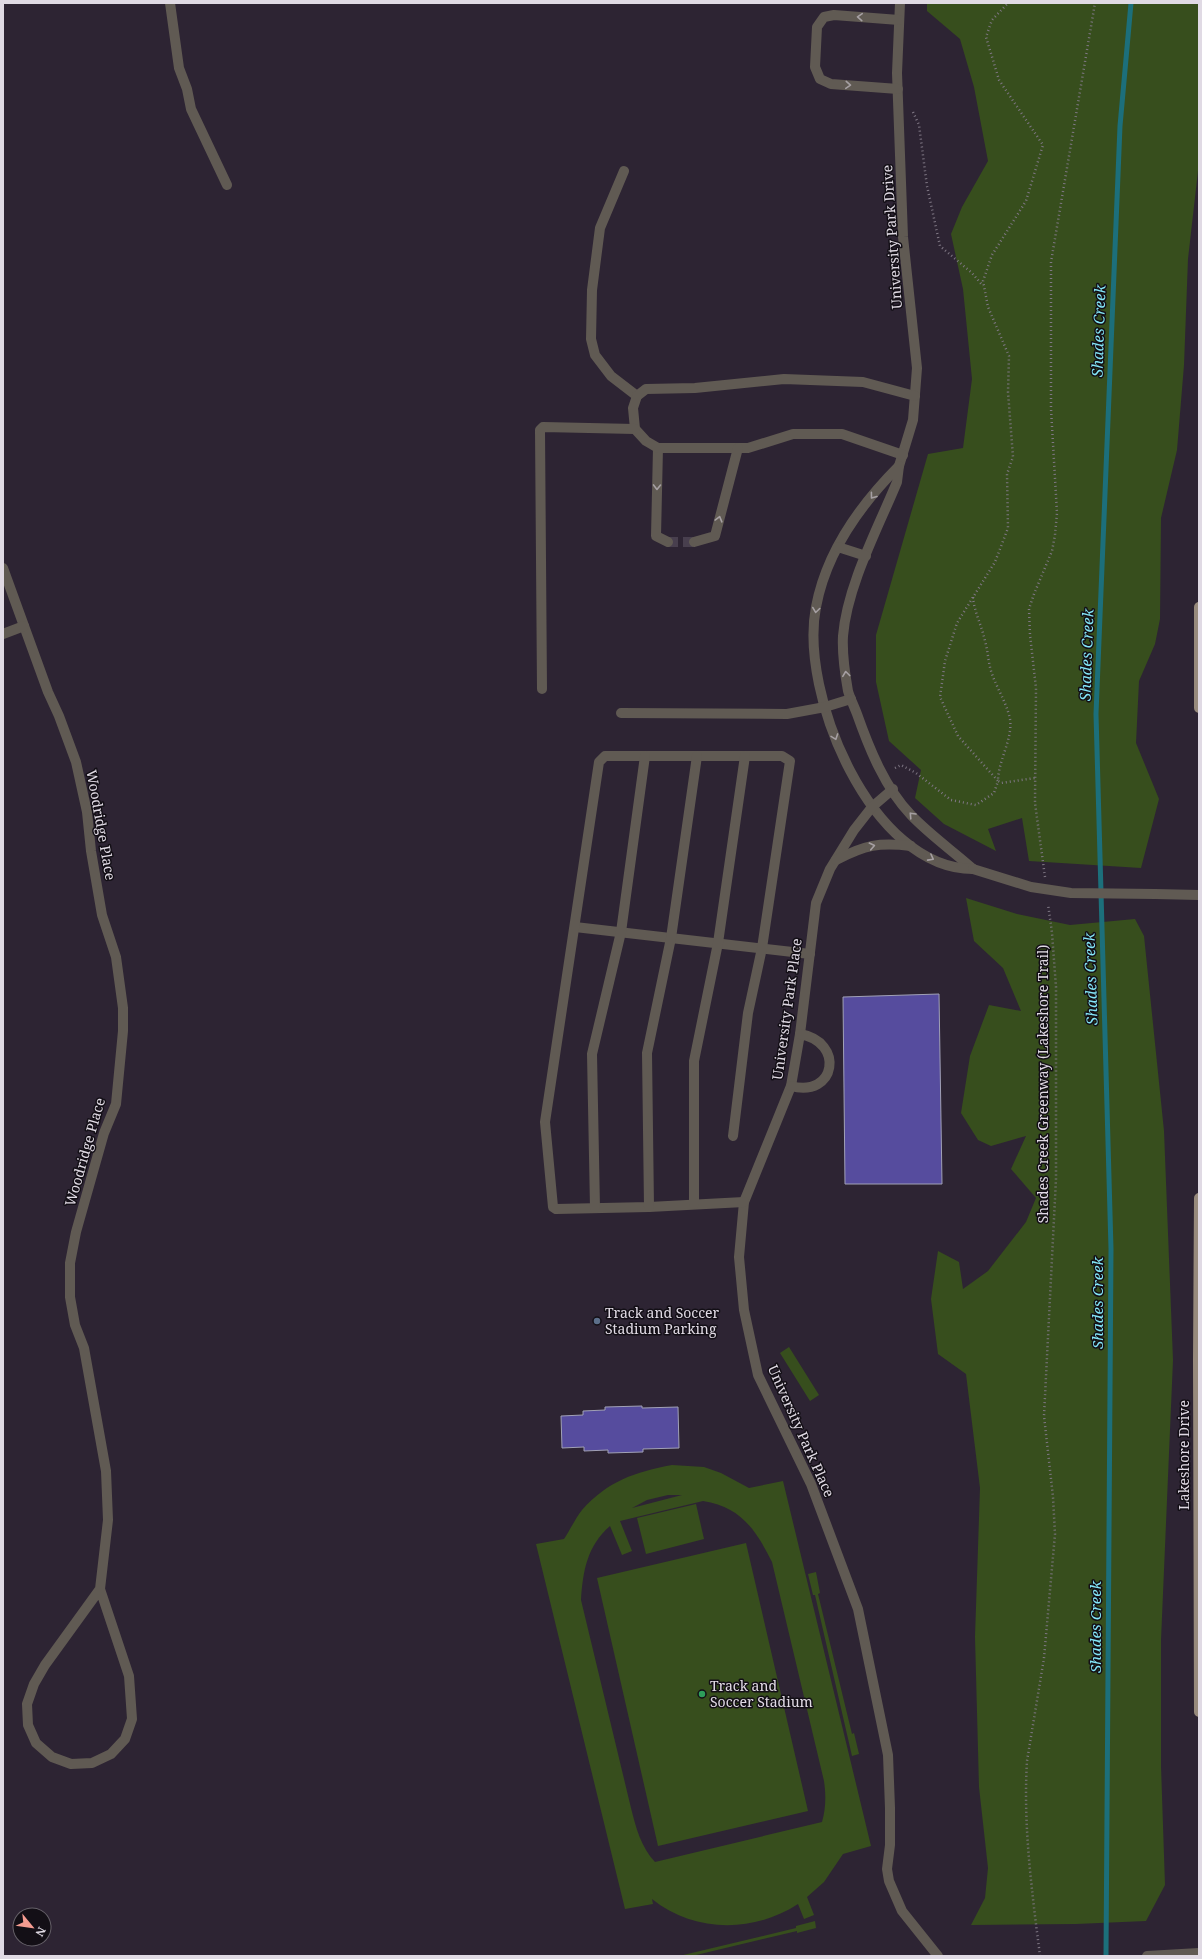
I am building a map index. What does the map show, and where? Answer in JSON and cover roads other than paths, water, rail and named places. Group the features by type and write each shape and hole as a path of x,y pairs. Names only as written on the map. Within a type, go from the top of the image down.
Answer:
{"main road":[{"path":"1199,607 1199,708"},
{"name":"Lakeshore Drive","path":"1199,1198 1199,1712"}],"street":[{"path":"170,3 179,68 187,89 191,109 227,185"},
{"name":"University Park Drive","path":"900,3 898,109 903,237 917,368 915,396 913,420 899,466 897,482 866,556 849,607 843,636 848,692 861,725 887,780 910,814 973,868 1016,883 1071,893 1199,895"},
{"path":"898,89 831,84 820,79 815,67 818,27 824,17 834,15 899,20"},
{"path":"624,170 600,228 592,290 592,338 595,355 611,376 637,396"},
{"path":"903,455 842,434 792,434 748,448 658,448 646,442 635,429 633,408 637,396 646,389 695,388 784,380 862,382 915,396"},
{"path":"542,689 540,430 543,426 635,429"},
{"path":"658,448 656,536 668,542"},
{"path":"694,542 715,536 738,448"},
{"name":"University Park Drive","path":"899,466 885,481 848,528 828,568 815,608 815,666 825,707 836,741 864,797 886,826 911,846 948,866 957,869 973,868"},
{"path":"838,547 866,556"},
{"name":"Woodridge Place","path":"3,568 76,762 87,812 102,915 116,956 123,1008 123,1031 116,1104 97,1160 76,1232 70,1263 70,1297 75,1325 84,1348 106,1471 108,1520 100,1589 129,1676 132,1719 124,1739 111,1754 92,1763 71,1764 52,1757 36,1743 28,1724 27,1704 34,1684 45,1665 100,1589"},
{"path":"3,634 24,626"},
{"path":"621,713 787,714 825,707 851,699"},
{"path":"733,1136 748,1013 762,948 790,761 782,756 606,756 599,762 545,1122 553,1207 556,1209 649,1207 744,1202"},
{"path":"595,1208 592,1054 621,932 645,756"},
{"path":"649,1207 646,1053 671,938 697,756"},
{"path":"694,1204 694,1061 718,944 745,756"},
{"name":"University Park Place","path":"893,789 872,808 854,830 830,869 816,903 800,1034 791,1086 744,1202 738,1257 744,1310 758,1375 811,1484 858,1609 888,1755 890,1845 887,1869 889,1881 902,1911 938,1956"},
{"path":"836,860 868,846 884,843 911,846"},
{"path":"575,927 810,954"},
{"path":"791,1086 802,1089 815,1086 821,1082 828,1070 828,1054 823,1046 811,1036 800,1034"},
{"path":"1147,1956 1199,1952"}],"waterway":[{"name":"Shades Creek","path":"1106,1956 1111,1249 1096,714 1120,126 1131,3"}],"tunnel":[{"path":"668,542 694,542"}],"place":[{"name":"Track and Soccer Stadium Parking","path":"597,1321"},
{"name":"Track and Soccer Stadium","path":"702,1694"}]}
